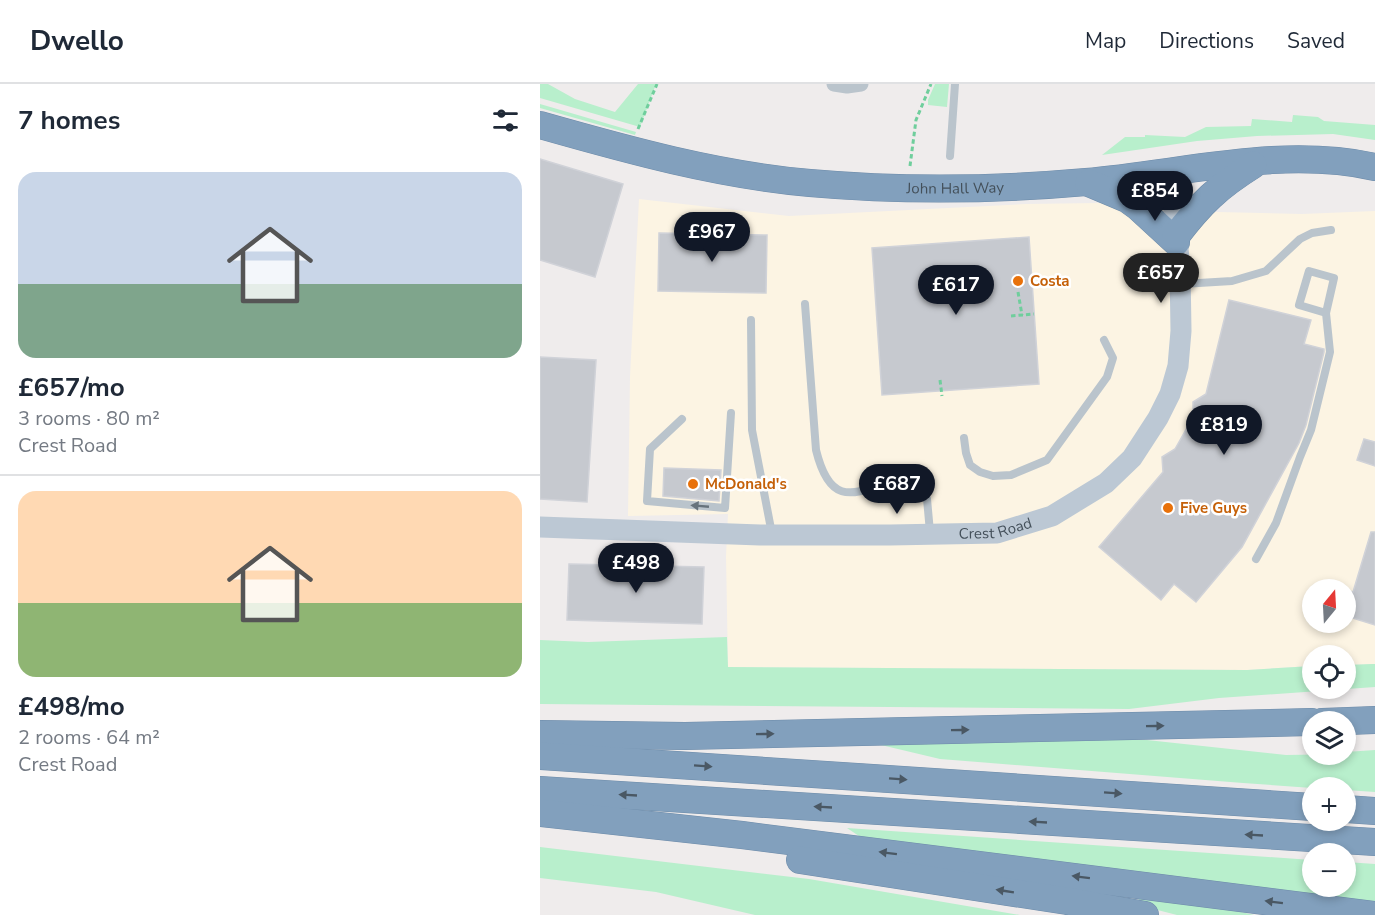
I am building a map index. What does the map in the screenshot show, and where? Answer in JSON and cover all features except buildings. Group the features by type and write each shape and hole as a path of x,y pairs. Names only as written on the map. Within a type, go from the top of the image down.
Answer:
{"highway":[{"name":"John Hall Way","path":"540,124 630,150 731,172 809,183 908,188 975,188 1087,182 1277,160 1318,160 1375,167"},
{"path":"1087,182 1127,199 1176,239 1208,197 1222,184 1256,162"},
{"path":"1356,721 1375,720"},
{"path":"540,734 685,736 1302,722"},
{"path":"540,756 1302,806"},
{"path":"540,790 1375,842"},
{"path":"1356,810 1375,811"},
{"path":"540,813 776,839 1374,915"},
{"path":"540,830 741,852 1067,900 1145,915"}],"street":[{"path":"834,84 847,86 861,84"},
{"name":"Crest Road","path":"540,527 772,535 996,533 1052,516 1106,483 1132,458 1166,402 1178,366 1181,331 1180,284 1170,172"}],"lane":[{"path":"951,156 955,84"},
{"path":"1180,284 1232,281 1266,271 1300,239 1312,233 1331,230"},
{"path":"1256,559 1276,523 1311,430 1330,352 1326,313 1334,278 1309,271 1299,305 1326,313"},
{"path":"805,304 816,450 820,465 830,484 841,492 861,492 906,477 921,484 927,499 931,533"},
{"path":"751,320 752,430 772,535"},
{"path":"964,438 970,465 980,472 993,476 1011,475 1047,460 1107,377 1113,358 1104,340"},
{"path":"682,418 650,449 647,501 725,508 731,413"}],"path":[{"path":"630,150 657,84"},
{"path":"908,188 916,120 931,84"},
{"path":"1018,292 1022,315"},
{"path":"1011,316 1034,314"},
{"path":"940,380 942,396"}],"shaded area":[{"path":"639,199 789,216 1026,204 1098,203 1217,212 1302,214 1375,211 1375,664 1356,665 1356,645 1302,645 1302,667 1247,670 728,667 726,556 728,514 628,516 630,377"}],"green space":[{"path":"540,84 548,84 575,99 615,112 638,84 656,84 640,127 540,98"},
{"path":"935,84 949,84 947,107 928,105"},
{"path":"540,104 636,132 635,135 540,108"},
{"path":"1293,115 1318,117 1324,121 1375,125 1375,140 1333,134 1257,136 1197,141 1102,155 1125,137 1145,137 1145,135 1185,137 1206,127 1251,126 1252,119 1292,122"},
{"path":"727,637 728,667 1247,670 1302,667 1302,692 1219,698 1129,709 540,704 540,640 588,642"},
{"path":"1375,664 1375,687 1356,688 1356,665"},
{"path":"860,740 1147,740 1302,755 1302,765 1356,765 1356,751 1375,750 1375,792 1356,791 1356,777 1302,777 1302,787 940,759"},
{"path":"847,828 1302,859 1302,895 868,842"},
{"path":"540,847 809,879 1020,915 755,915 656,892 540,878"},
{"path":"1356,863 1375,864 1375,904 1318,897 1356,897"},
{"path":"1139,898 1233,910 1254,915 1177,915 1138,905"}],"place":[{"name":"Costa","path":"1018,281"},
{"name":"McDonald's","path":"693,484"},
{"name":"Five Guys","path":"1168,508"}]}
